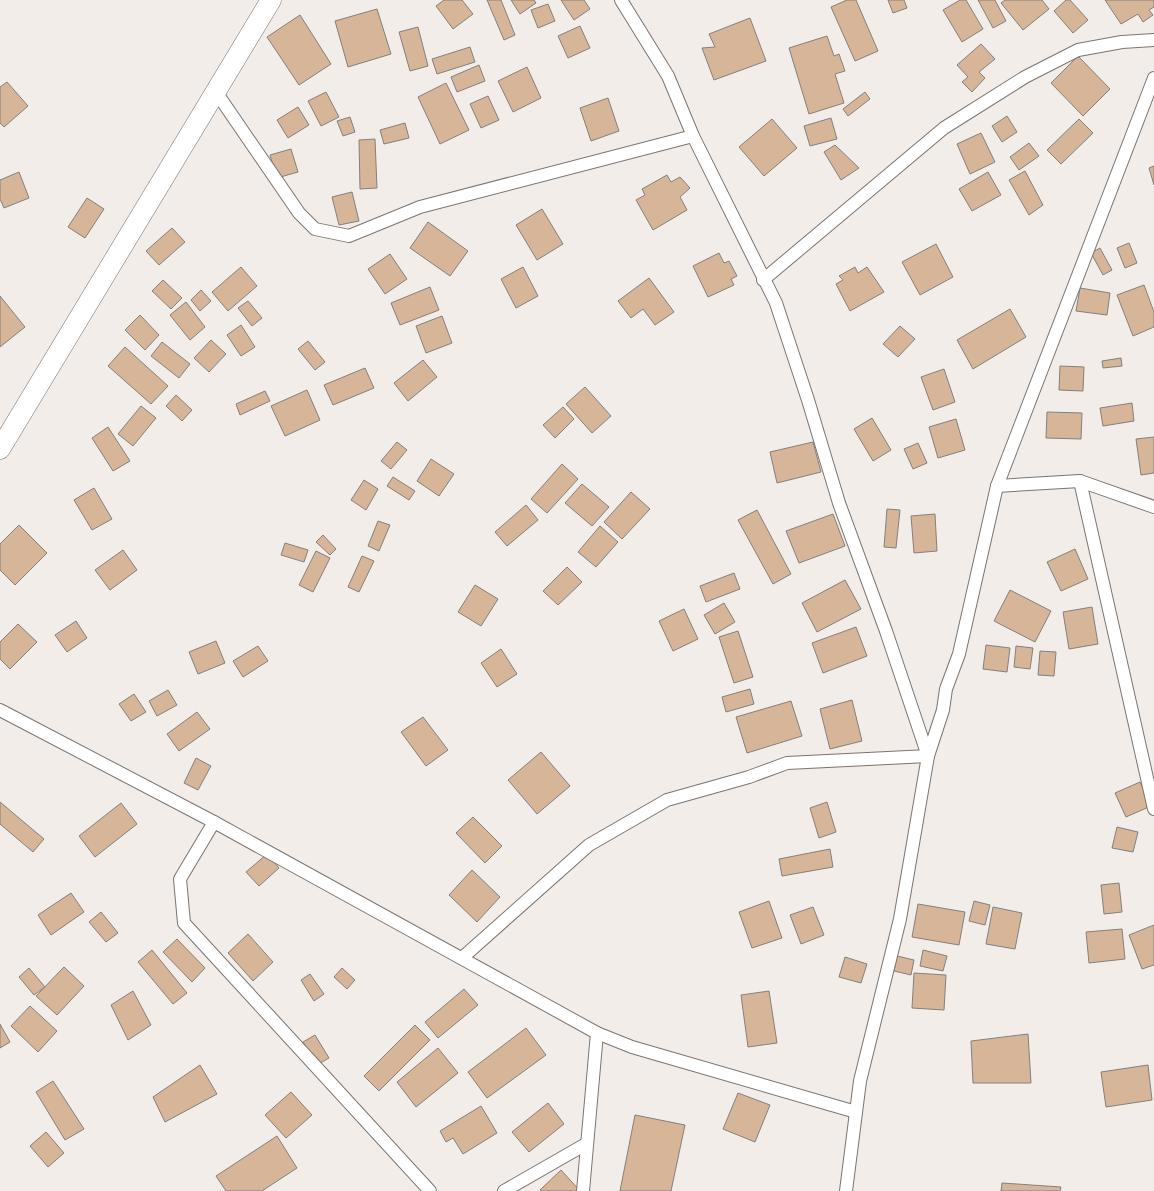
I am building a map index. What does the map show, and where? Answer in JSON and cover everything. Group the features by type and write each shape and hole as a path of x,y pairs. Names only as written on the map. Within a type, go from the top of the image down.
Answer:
{"main road":[{"path":"0,449 271,0"}],"street":[{"path":"621,0 668,76 693,136 776,303 839,503 886,631 928,756"},
{"path":"763,280 944,128 1025,77 1078,50 1122,42 1154,40"},
{"path":"846,1191 860,1081 900,919 928,756 943,710 946,689 959,654 997,486 1154,78"},
{"path":"216,92 299,213 314,229 349,236 420,207 693,136"},
{"path":"997,486 1080,481 1154,507"},
{"path":"1080,481 1154,809"},
{"path":"0,710 214,822 597,1033 632,1047 856,1112"},
{"path":"462,958 588,845 667,800 749,777 787,763 928,756"},
{"path":"214,822 180,879 184,924 430,1191"},
{"path":"583,1191 597,1033"},
{"path":"504,1191 586,1144"}],"building":[{"path":"444,0 462,0 473,14 453,29 436,6"},
{"path":"487,0 501,0 515,35 504,40"},
{"path":"511,0 534,0 536,3 520,14"},
{"path":"561,0 584,0 590,9 574,20"},
{"path":"847,0 856,0 878,51 855,61 831,7"},
{"path":"888,0 904,0 907,8 893,13"},
{"path":"960,0 966,0 983,29 962,42 943,10"},
{"path":"978,0 995,0 1006,21 993,28"},
{"path":"1005,0 1042,0 1049,9 1023,30 1001,3"},
{"path":"1066,0 1070,0 1088,20 1073,33 1054,11"},
{"path":"1105,0 1154,0 1154,7 1149,10 1153,15 1143,22 1138,14 1121,24"},
{"path":"548,4 555,21 538,28 531,10"},
{"path":"377,9 391,54 348,67 335,21"},
{"path":"300,15 331,64 299,85 267,37"},
{"path":"750,18 766,61 714,80 702,48 715,47 709,34"},
{"path":"580,26 590,48 568,58 558,36"},
{"path":"418,27 428,66 410,71 399,32"},
{"path":"827,36 834,56 839,54 845,71 835,74 844,103 809,114 789,48"},
{"path":"981,44 995,59 979,72 985,78 972,92 962,82 968,77 957,65"},
{"path":"470,47 475,62 437,74 432,59"},
{"path":"1078,56 1110,89 1083,116 1051,83"},
{"path":"479,65 485,81 457,92 451,77"},
{"path":"527,67 541,98 513,112 498,81"},
{"path":"7,82 28,106 4,127 0,123 0,87"},
{"path":"446,83 469,130 440,144 418,97"},
{"path":"326,92 339,117 321,126 308,101"},
{"path":"865,92 870,99 848,116 843,109"},
{"path":"488,96 499,120 481,128 470,104"},
{"path":"608,98 619,131 591,141 580,108"},
{"path":"298,107 309,125 288,138 277,120"},
{"path":"1007,116 1017,132 1002,142 992,126"},
{"path":"350,117 355,132 343,136 337,121"},
{"path":"831,118 837,139 810,146 804,126"},
{"path":"772,119 797,148 764,176 739,147"},
{"path":"1079,119 1093,133 1061,164 1047,150"},
{"path":"405,123 409,138 384,144 380,130"},
{"path":"981,133 995,162 970,174 957,144"},
{"path":"375,139 377,188 360,189 359,140"},
{"path":"1029,143 1039,156 1019,170 1010,157"},
{"path":"835,145 859,168 841,180 824,152"},
{"path":"291,149 298,172 277,178 270,155"},
{"path":"1154,166 1154,185 1149,168"},
{"path":"1025,171 1043,205 1029,215 1009,180"},
{"path":"19,172 29,198 4,208 0,199 0,180"},
{"path":"988,172 1001,195 972,211 959,189"},
{"path":"667,175 671,182 680,177 690,188 680,197 687,210 653,230 636,200 645,195 642,189"},
{"path":"352,192 359,221 339,225 332,197"},
{"path":"87,198 104,209 85,238 68,227"},
{"path":"542,209 563,244 537,260 516,225"},
{"path":"428,222 468,251 450,276 410,248"},
{"path":"172,228 185,242 159,265 146,251"},
{"path":"1129,243 1137,263 1125,268 1117,248"},
{"path":"936,244 953,277 920,295 902,262"},
{"path":"1100,248 1112,270 1103,275 1091,253"},
{"path":"719,253 724,263 729,261 737,276 731,279 734,285 708,297 693,266"},
{"path":"390,254 407,279 385,294 368,269"},
{"path":"241,267 257,286 228,311 212,292"},
{"path":"523,267 538,296 516,308 501,279"},
{"path":"855,267 858,273 867,267 884,292 850,311 836,284 843,280 839,276"},
{"path":"649,278 674,312 655,325 643,309 631,318 618,301"},
{"path":"163,280 182,298 171,309 152,291"},
{"path":"1144,285 1154,312 1154,327 1133,336 1117,295"},
{"path":"430,287 439,310 400,325 391,303"},
{"path":"1080,288 1110,293 1107,315 1076,311"},
{"path":"201,290 211,301 200,311 191,300"},
{"path":"0,296 25,327 0,347"},
{"path":"248,301 262,318 252,326 238,308"},
{"path":"186,302 205,327 190,340 170,315"},
{"path":"1010,309 1026,337 973,369 957,340"},
{"path":"140,315 159,335 145,350 125,330"},
{"path":"442,316 452,343 426,353 416,326"},
{"path":"241,325 255,347 241,356 227,335"},
{"path":"900,326 915,339 898,357 883,344"},
{"path":"211,340 226,354 209,372 194,358"},
{"path":"308,341 325,362 315,370 298,349"},
{"path":"162,342 190,364 179,378 151,356"},
{"path":"125,347 168,386 151,404 108,366"},
{"path":"1121,358 1122,366 1103,368 1102,361"},
{"path":"423,360 437,377 408,401 394,383"},
{"path":"1060,366 1084,367 1083,391 1059,390"},
{"path":"365,368 374,388 333,405 324,385"},
{"path":"944,369 955,402 933,410 921,377"},
{"path":"585,387 611,416 592,433 566,404"},
{"path":"307,390 320,420 285,436 271,406"},
{"path":"265,391 270,401 240,415 236,404"},
{"path":"176,395 192,410 182,421 166,406"},
{"path":"1132,403 1134,421 1103,426 1100,408"},
{"path":"141,406 156,418 133,446 118,434"},
{"path":"563,407 574,419 555,438 543,425"},
{"path":"1047,412 1082,413 1081,439 1046,438"},
{"path":"872,418 891,450 873,461 854,429"},
{"path":"956,419 965,450 938,458 929,427"},
{"path":"108,427 130,461 113,471 92,438"},
{"path":"1154,437 1154,473 1141,475 1136,439"},
{"path":"397,442 407,450 391,469 381,461"},
{"path":"813,442 821,472 777,483 770,452"},
{"path":"918,443 927,463 913,469 904,449"},
{"path":"431,459 454,474 439,496 417,481"},
{"path":"562,464 578,479 547,513 531,499"},
{"path":"393,477 415,491 409,500 387,486"},
{"path":"364,480 378,489 366,510 351,500"},
{"path":"582,484 609,507 592,526 565,503"},
{"path":"94,488 112,519 92,530 74,500"},
{"path":"631,492 650,509 622,539 604,522"},
{"path":"526,505 538,520 507,546 495,532"},
{"path":"887,509 900,510 896,548 884,547"},
{"path":"757,510 791,574 773,584 738,520"},
{"path":"833,514 845,546 799,563 786,531"},
{"path":"935,514 937,551 914,553 911,516"},
{"path":"378,521 390,525 379,551 368,546"},
{"path":"19,525 47,553 15,585 0,570 0,544"},
{"path":"600,526 618,542 596,567 578,552"},
{"path":"323,535 336,549 330,555 316,542"},
{"path":"285,543 308,550 304,562 281,555"},
{"path":"1075,549 1088,579 1061,591 1047,562"},
{"path":"123,550 137,570 110,590 95,570"},
{"path":"316,551 330,558 313,592 299,585"},
{"path":"362,556 374,561 359,592 348,587"},
{"path":"567,567 582,582 558,605 543,591"},
{"path":"734,573 740,589 706,602 700,586"},
{"path":"845,580 861,609 817,632 802,603"},
{"path":"475,585 498,599 481,626 458,612"},
{"path":"1010,590 1051,611 1035,642 994,621"},
{"path":"724,603 735,622 715,634 704,615"},
{"path":"1092,607 1098,644 1069,649 1063,612"},
{"path":"684,609 698,639 673,651 659,621"},
{"path":"76,621 87,638 67,652 55,635"},
{"path":"18,624 37,642 10,669 0,659 0,642"},
{"path":"856,627 867,656 823,673 812,643"},
{"path":"738,631 753,677 734,683 719,637"},
{"path":"216,641 225,663 198,674 189,652"},
{"path":"986,645 1010,648 1007,672 983,669"},
{"path":"258,646 268,661 243,677 233,661"},
{"path":"1016,646 1033,648 1030,669 1014,667"},
{"path":"501,649 517,674 497,687 481,663"},
{"path":"1040,651 1056,652 1054,676 1038,675"},
{"path":"750,689 754,704 726,712 722,697"},
{"path":"168,690 177,705 157,716 149,701"},
{"path":"134,694 146,712 131,721 119,704"},
{"path":"852,700 862,741 830,749 820,709"},
{"path":"791,701 802,736 747,753 736,717"},
{"path":"197,712 210,729 179,751 167,734"},
{"path":"423,717 448,750 426,766 401,732"},
{"path":"541,752 570,786 537,814 508,780"},
{"path":"196,758 211,766 198,790 184,783"},
{"path":"1140,782 1151,806 1126,817 1115,793"},
{"path":"0,802 44,839 33,852 0,824"},
{"path":"827,802 836,832 819,838 810,808"},
{"path":"121,803 137,824 95,857 79,836"},
{"path":"473,817 502,846 485,863 456,833"},
{"path":"1117,827 1138,832 1133,852 1112,848"},
{"path":"830,849 833,867 782,876 779,859"},
{"path":"267,854 279,868 259,886 246,872"},
{"path":"472,870 500,897 477,922 449,895"},
{"path":"1119,883 1122,912 1104,914 1101,885"},
{"path":"71,893 84,912 51,935 38,915"},
{"path":"769,901 782,938 752,948 739,912"},
{"path":"974,901 990,905 985,925 969,921"},
{"path":"918,904 965,912 959,945 912,937"},
{"path":"813,907 824,935 801,944 790,915"},
{"path":"993,907 1022,913 1015,949 986,944"},
{"path":"101,912 118,933 106,942 89,922"},
{"path":"1154,925 1154,965 1142,969 1129,935"},
{"path":"1122,929 1125,959 1089,963 1086,932"},
{"path":"248,934 273,962 253,981 228,953"},
{"path":"177,939 205,968 192,982 163,952"},
{"path":"152,950 187,993 173,1004 138,962"},
{"path":"923,950 947,956 943,971 920,966"},
{"path":"897,956 914,960 911,975 894,971"},
{"path":"845,957 867,964 861,983 839,977"},
{"path":"64,967 84,986 57,1015 36,996"},
{"path":"29,968 45,987 34,995 19,977"},
{"path":"342,968 355,980 347,989 334,977"},
{"path":"914,973 946,975 944,1010 912,1008"},
{"path":"310,974 324,994 314,1001 301,980"},
{"path":"464,989 478,1005 438,1038 425,1022"},
{"path":"133,991 151,1025 128,1040 111,1005"},
{"path":"769,991 777,1043 748,1047 741,995"},
{"path":"30,1006 57,1031 38,1052 11,1026"},
{"path":"0,1024 10,1042 0,1048"},
{"path":"415,1025 430,1040 379,1091 364,1076"},
{"path":"526,1028 546,1055 487,1098 468,1072"},
{"path":"1028,1034 1031,1083 973,1083 971,1041"},
{"path":"315,1035 329,1058 317,1065 303,1042"},
{"path":"438,1048 458,1073 416,1107 397,1082"},
{"path":"200,1065 217,1094 165,1122 153,1097"},
{"path":"1148,1065 1152,1100 1106,1107 1101,1072"},
{"path":"53,1081 84,1129 65,1140 36,1092"},
{"path":"291,1092 312,1115 286,1138 265,1115"},
{"path":"738,1093 770,1105 755,1142 723,1129"},
{"path":"548,1103 564,1124 529,1152 512,1132"},
{"path":"481,1106 497,1133 463,1154 453,1138 446,1142 440,1131"},
{"path":"635,1115 685,1125 671,1191 620,1191"},
{"path":"46,1132 64,1153 48,1167 30,1146"},
{"path":"277,1136 297,1168 262,1191 226,1191 216,1176"},
{"path":"561,1170 580,1191 540,1190"},
{"path":"1002,1183 1061,1187 1060,1191 1001,1191"}]}
